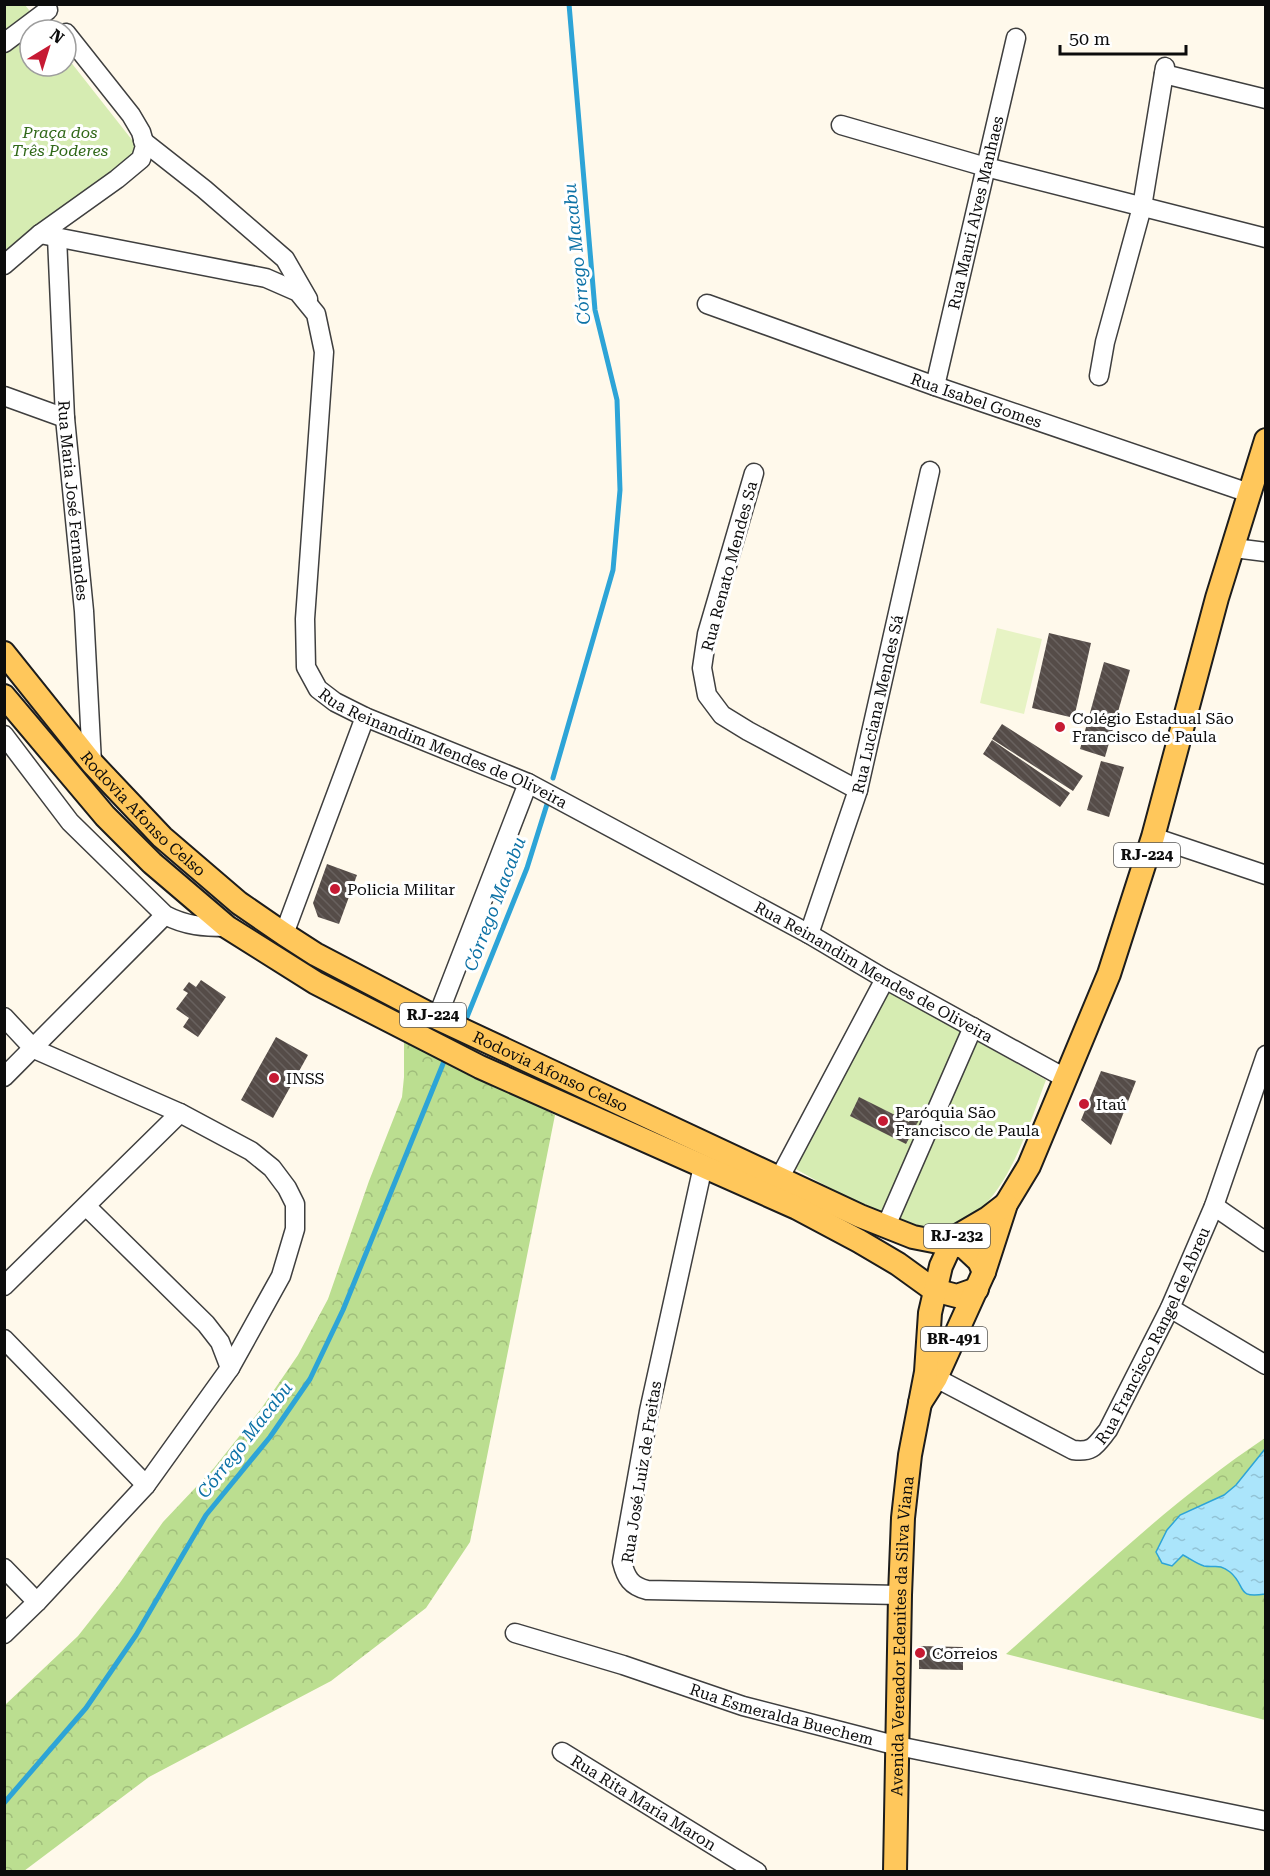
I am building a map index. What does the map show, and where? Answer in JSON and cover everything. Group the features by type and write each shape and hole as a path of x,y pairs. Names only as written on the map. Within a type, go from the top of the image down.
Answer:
{"main road":[{"name":"Avenida Vereador Edenites da Silva Viana","path":"920,1403 936,1378 981,1280 1006,1203 1029,1166 1109,974 1153,837 1217,598 1266,440"},
{"name":"Rodovia Afonso Celso","path":"4,653 92,763 162,837 238,903 315,954 437,1018 860,1216 914,1237 964,1247 972,1253 981,1280 957,1296 934,1290 898,1264 797,1208 480,1067 316,983 227,927 152,863 105,816 4,696"},
{"name":"Avenida Vereador Edenites da Silva Viana","path":"895,1872 900,1595 904,1507 910,1455 926,1372 930,1313 941,1266 951,1244 959,1235 988,1218 1006,1203"}],"street":[{"path":"4,43 46,7"},
{"name":"Rua Mauri Alves Manhaes","path":"935,386 1016,38"},
{"path":"4,265 48,236 141,159 145,146 144,141 131,115 78,48"},
{"path":"1099,376 1105,342 1142,207 1164,71 1266,99"},
{"path":"841,125 986,167 1266,238"},
{"name":"Rua Reinandim Mendes de Oliveira","path":"144,141 285,259 316,314 324,352 305,619 306,667 318,689 334,702 365,717 528,783 809,934 885,979 1065,1078"},
{"path":"48,236 266,278 298,292 314,311"},
{"name":"Rua Maria José Fernandes","path":"48,236 84,611 92,763"},
{"name":"Rua Isabel Gomes","path":"706,304 935,386 1249,493"},
{"path":"4,396 65,418"},
{"name":"Rua Luciana Mendes Sá","path":"809,934 858,790 930,471"},
{"name":"Rua Renato Mendes Sa","path":"754,472 707,634 702,668 708,695 722,715 858,790"},
{"path":"1233,548 1266,552"},
{"path":"284,934 365,717"},
{"path":"4,735 70,822 165,915 182,923 227,927"},
{"path":"22,759 40,741"},
{"path":"437,1018 528,783"},
{"path":"1153,837 1266,875"},
{"path":"4,1077 165,915"},
{"path":"779,1179 885,979"},
{"path":"4,1017 34,1049 180,1113 251,1151 272,1168 287,1188 295,1204 295,1229 281,1276 230,1368 146,1485 37,1602 4,1634"},
{"path":"886,1226 973,1027"},
{"name":"Rua Francisco Rangel de Abreu","path":"936,1378 1073,1450 1085,1452 1094,1447 1108,1430 1170,1308 1214,1206 1266,1055"},
{"path":"4,1286 180,1113"},
{"name":"Rua José Luiz de Freitas","path":"703,1166 649,1411 622,1562 625,1576 635,1587 647,1590 900,1595"},
{"path":"86,1206 206,1324 220,1341 230,1368"},
{"path":"1214,1206 1266,1242"},
{"path":"1170,1308 1266,1365"},
{"path":"4,1339 146,1485"},
{"path":"4,1568 37,1602"},
{"name":"Rua Esmeralda Buechem","path":"515,1633 623,1665 743,1706 898,1746 1266,1821"},
{"name":"Rua Rita Maria Maron","path":"562,1752 757,1872"}],"green space":[{"name":"Praça dos Três Poderes","path":"5,5 25,5 35,18 18,18 18,78 78,78 78,71 136,145 136,154 5,258"},
{"path":"997,628 1042,639 1024,714 980,703"},
{"path":"887,990 1046,1080 1026,1134 999,1188 980,1209 959,1224 932,1230 896,1225 792,1167"},
{"path":"404,1038 555,1115 470,1542 426,1608 331,1681 149,1777 24,1871 5,1872 5,1705 78,1636 163,1522 214,1468 261,1409 298,1355 328,1299 369,1181 402,1097"},
{"path":"1265,1438 1265,1720 1006,1654 1164,1514"}],"water":[{"path":"1265,1449 1265,1594 1249,1595 1226,1569 1204,1566 1183,1555 1172,1566 1162,1563 1156,1552 1167,1530 1180,1515 1224,1495 1236,1485"}],"building":[{"path":"1049,633 1091,643 1074,718 1032,708"},
{"path":"1104,662 1130,670 1105,757 1080,749"},
{"path":"1002,724 1083,776 1073,791 992,739"},
{"path":"992,740 1070,793 1060,807 983,754"},
{"path":"1101,761 1124,767 1109,817 1087,810"},
{"name":"Policia Militar","path":"327,864 357,875 339,924 318,917 313,903"},
{"path":"201,980 226,997 198,1037 183,1027 189,1018 176,1009 188,993 183,990 189,982 196,987"},
{"name":"INSS","path":"276,1037 308,1055 273,1118 241,1100"},
{"path":"1101,1071 1136,1081 1111,1145 1081,1120"},
{"name":"Paróquia São Francisco de Paula","path":"859,1097 909,1122 911,1116 919,1120 906,1144 850,1116"},
{"path":"919,1646 963,1647 963,1670 919,1669"}],"waterway":[{"name":"Córrego Macabu","path":"553,778 613,570 620,490 617,400 595,310 569,4"},
{"name":"Córrego Macabu","path":"467,1017 527,868 548,801"},
{"name":"Córrego Macabu","path":"4,1803 86,1708 136,1635 206,1515 270,1437 310,1379 343,1310 445,1059"}],"place":[{"name":"Colégio Estadual São Francisco de Paula","path":"1060,727"},
{"name":"Policia Militar","path":"335,889"},
{"name":"INSS","path":"274,1078"},
{"name":"Itaú","path":"1084,1104"},
{"name":"Paróquia São Francisco de Paula","path":"883,1121"},
{"name":"Correios","path":"920,1653"}]}
